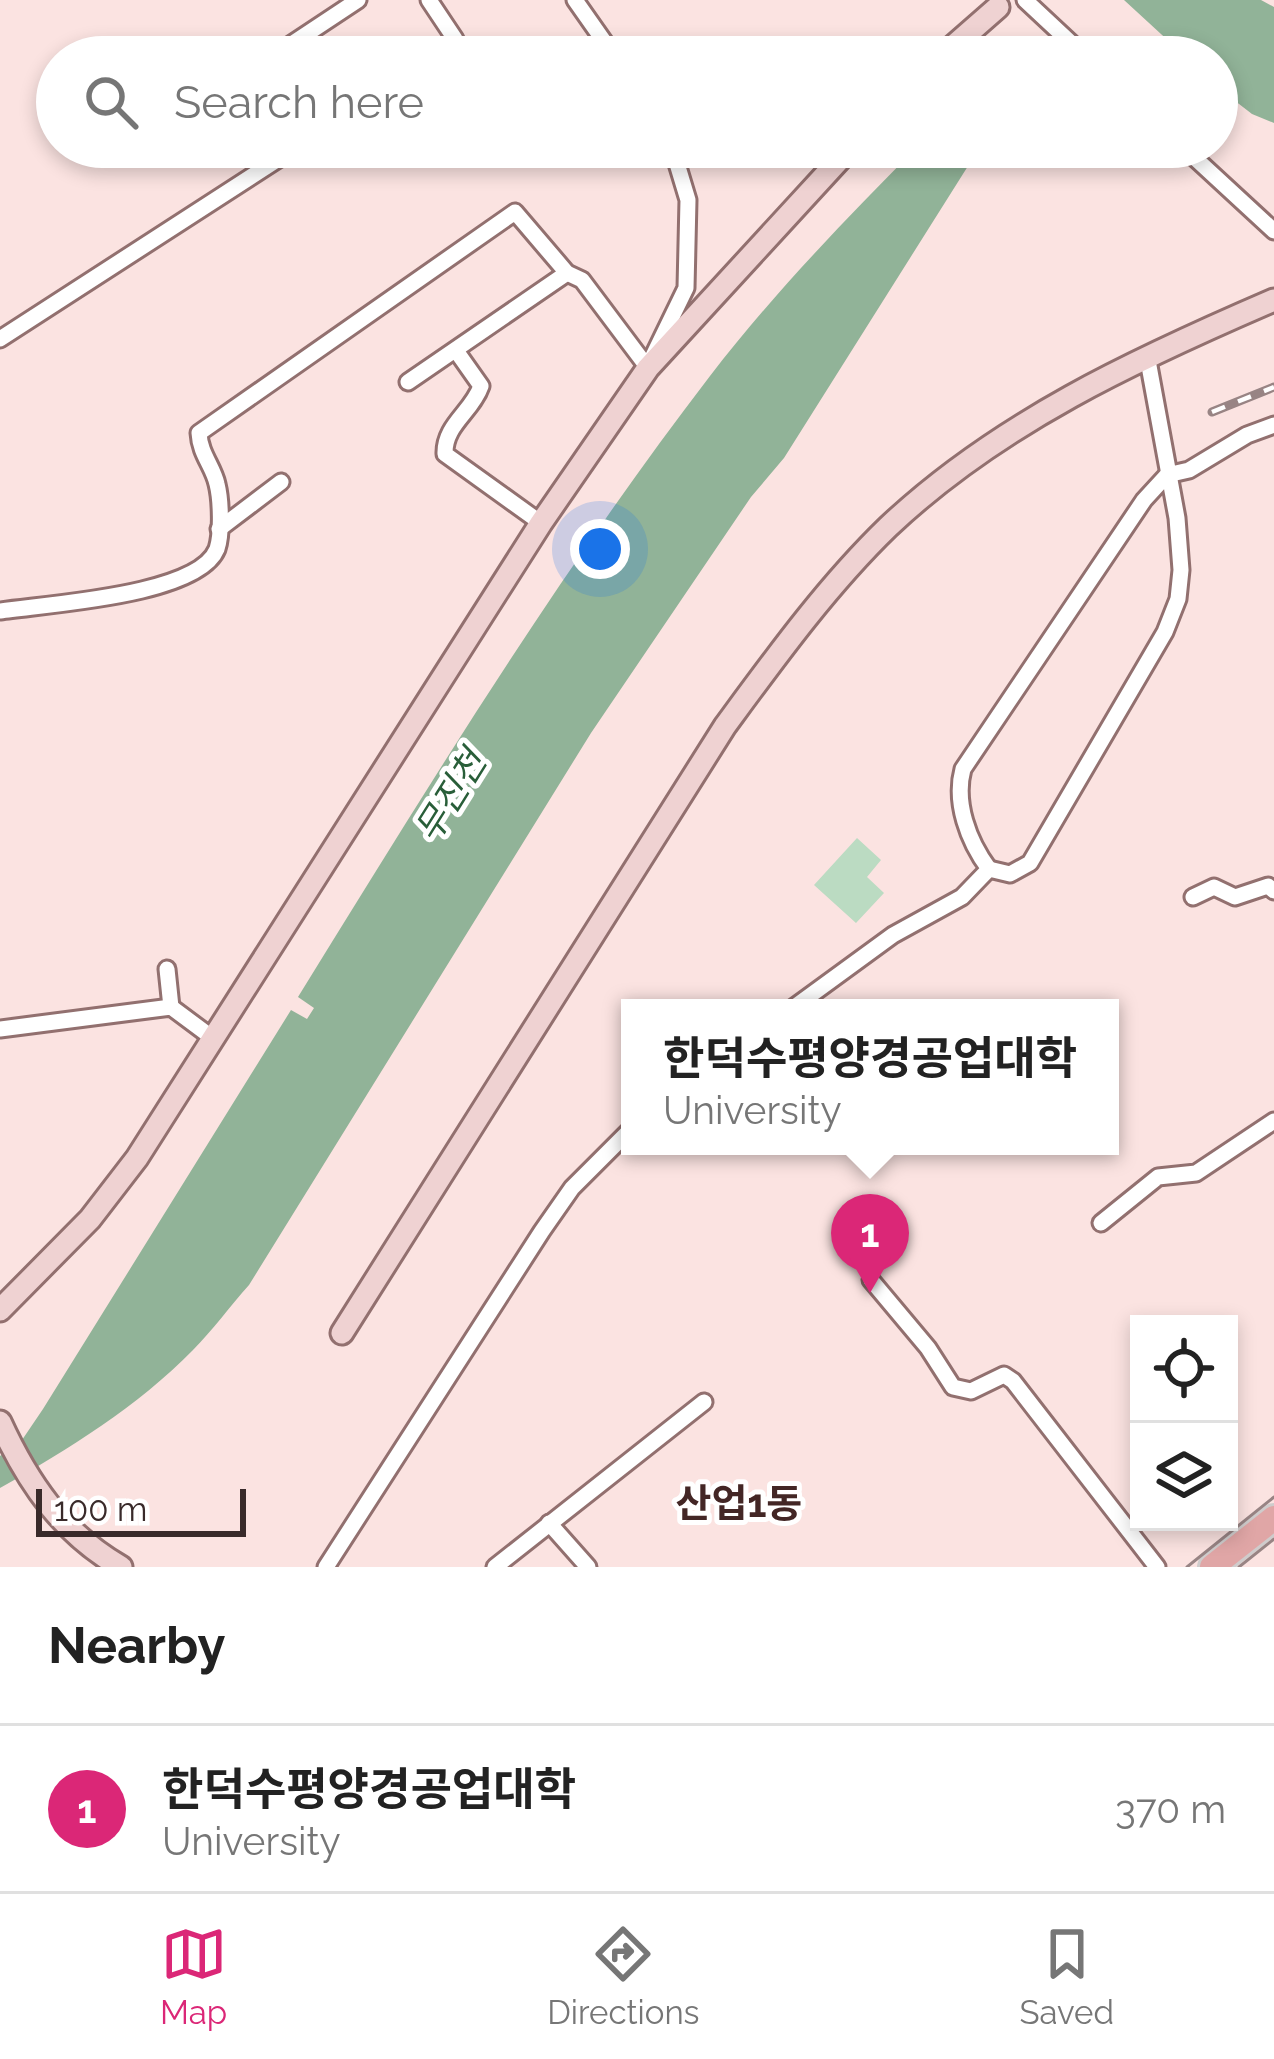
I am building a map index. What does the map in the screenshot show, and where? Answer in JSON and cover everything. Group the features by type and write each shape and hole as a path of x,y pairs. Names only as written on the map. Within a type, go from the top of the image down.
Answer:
{"main road":[{"path":"1212,1567 1274,1518"}],"street":[{"path":"304,36 358,0"},
{"path":"429,0 454,36"},
{"path":"575,0 600,36"},
{"path":"1025,0 1064,36"},
{"path":"964,36 1000,4 1039,13"},
{"path":"0,339 265,168"},
{"path":"648,368 663,328 686,288 688,200 678,168"},
{"path":"0,1310 102,1204 137,1158 541,523 648,368 832,168"},
{"path":"1206,168 1274,231"},
{"path":"0,611 159,588 206,562 217,550 217,483 200,450 199,433 515,212 567,273 582,280 648,368"},
{"path":"408,382 567,273"},
{"path":"342,1333 725,726 781,650 889,527 980,453 1147,355 1274,300"},
{"path":"457,352 481,386 473,404 452,427 445,454 541,523"},
{"path":"1147,355 1167,475 1177,518 1178,598 1165,632 1030,863 1010,874 989,868 978,854 957,792 963,769 1104,556 1167,475 1189,470 1247,435 1274,425"},
{"path":"218,529 281,482"},
{"path":"806,999 913,922 962,897 989,868"},
{"path":"1193,897 1214,887 1235,897 1268,886 1274,891"},
{"path":"167,969 171,1007"},
{"path":"0,1029 171,1007 214,1040"},
{"path":"1101,1223 1158,1178 1196,1173 1274,1120"},
{"path":"326,1567 542,1231 572,1188 621,1139"},
{"path":"871,1280 928,1348 953,1388 971,1390 1004,1375 1013,1381 1157,1567"},
{"path":"495,1567 704,1402"},
{"path":"4,1431 50,1509 89,1549 122,1567"},
{"path":"549,1522 587,1567"}],"shaded area":[{"path":"857,838 881,860 867,877 884,893 856,923 814,885"}],"water":[{"path":"1124,0 1261,0 1274,7 1274,123 1238,103 1238,36 1163,36"},
{"name":"무진천","path":"897,168 967,168 784,458 751,497 591,733 249,1285 200,1342 149,1390 77,1442 0,1488 0,1456 22,1440 43,1409 291,1010 307,1019 314,1008 298,997 547,604 710,376 836,230"}],"tram line":[{"path":"1187,1567 1274,1497"},
{"path":"1239,1567 1274,1539"}],"railway":[{"path":"1212,412 1274,387"}],"place":[{"name":"한덕수평양경공업대학","path":"870,1293"}],"district":[{"name":"산업1동","path":"739,1503"}]}
